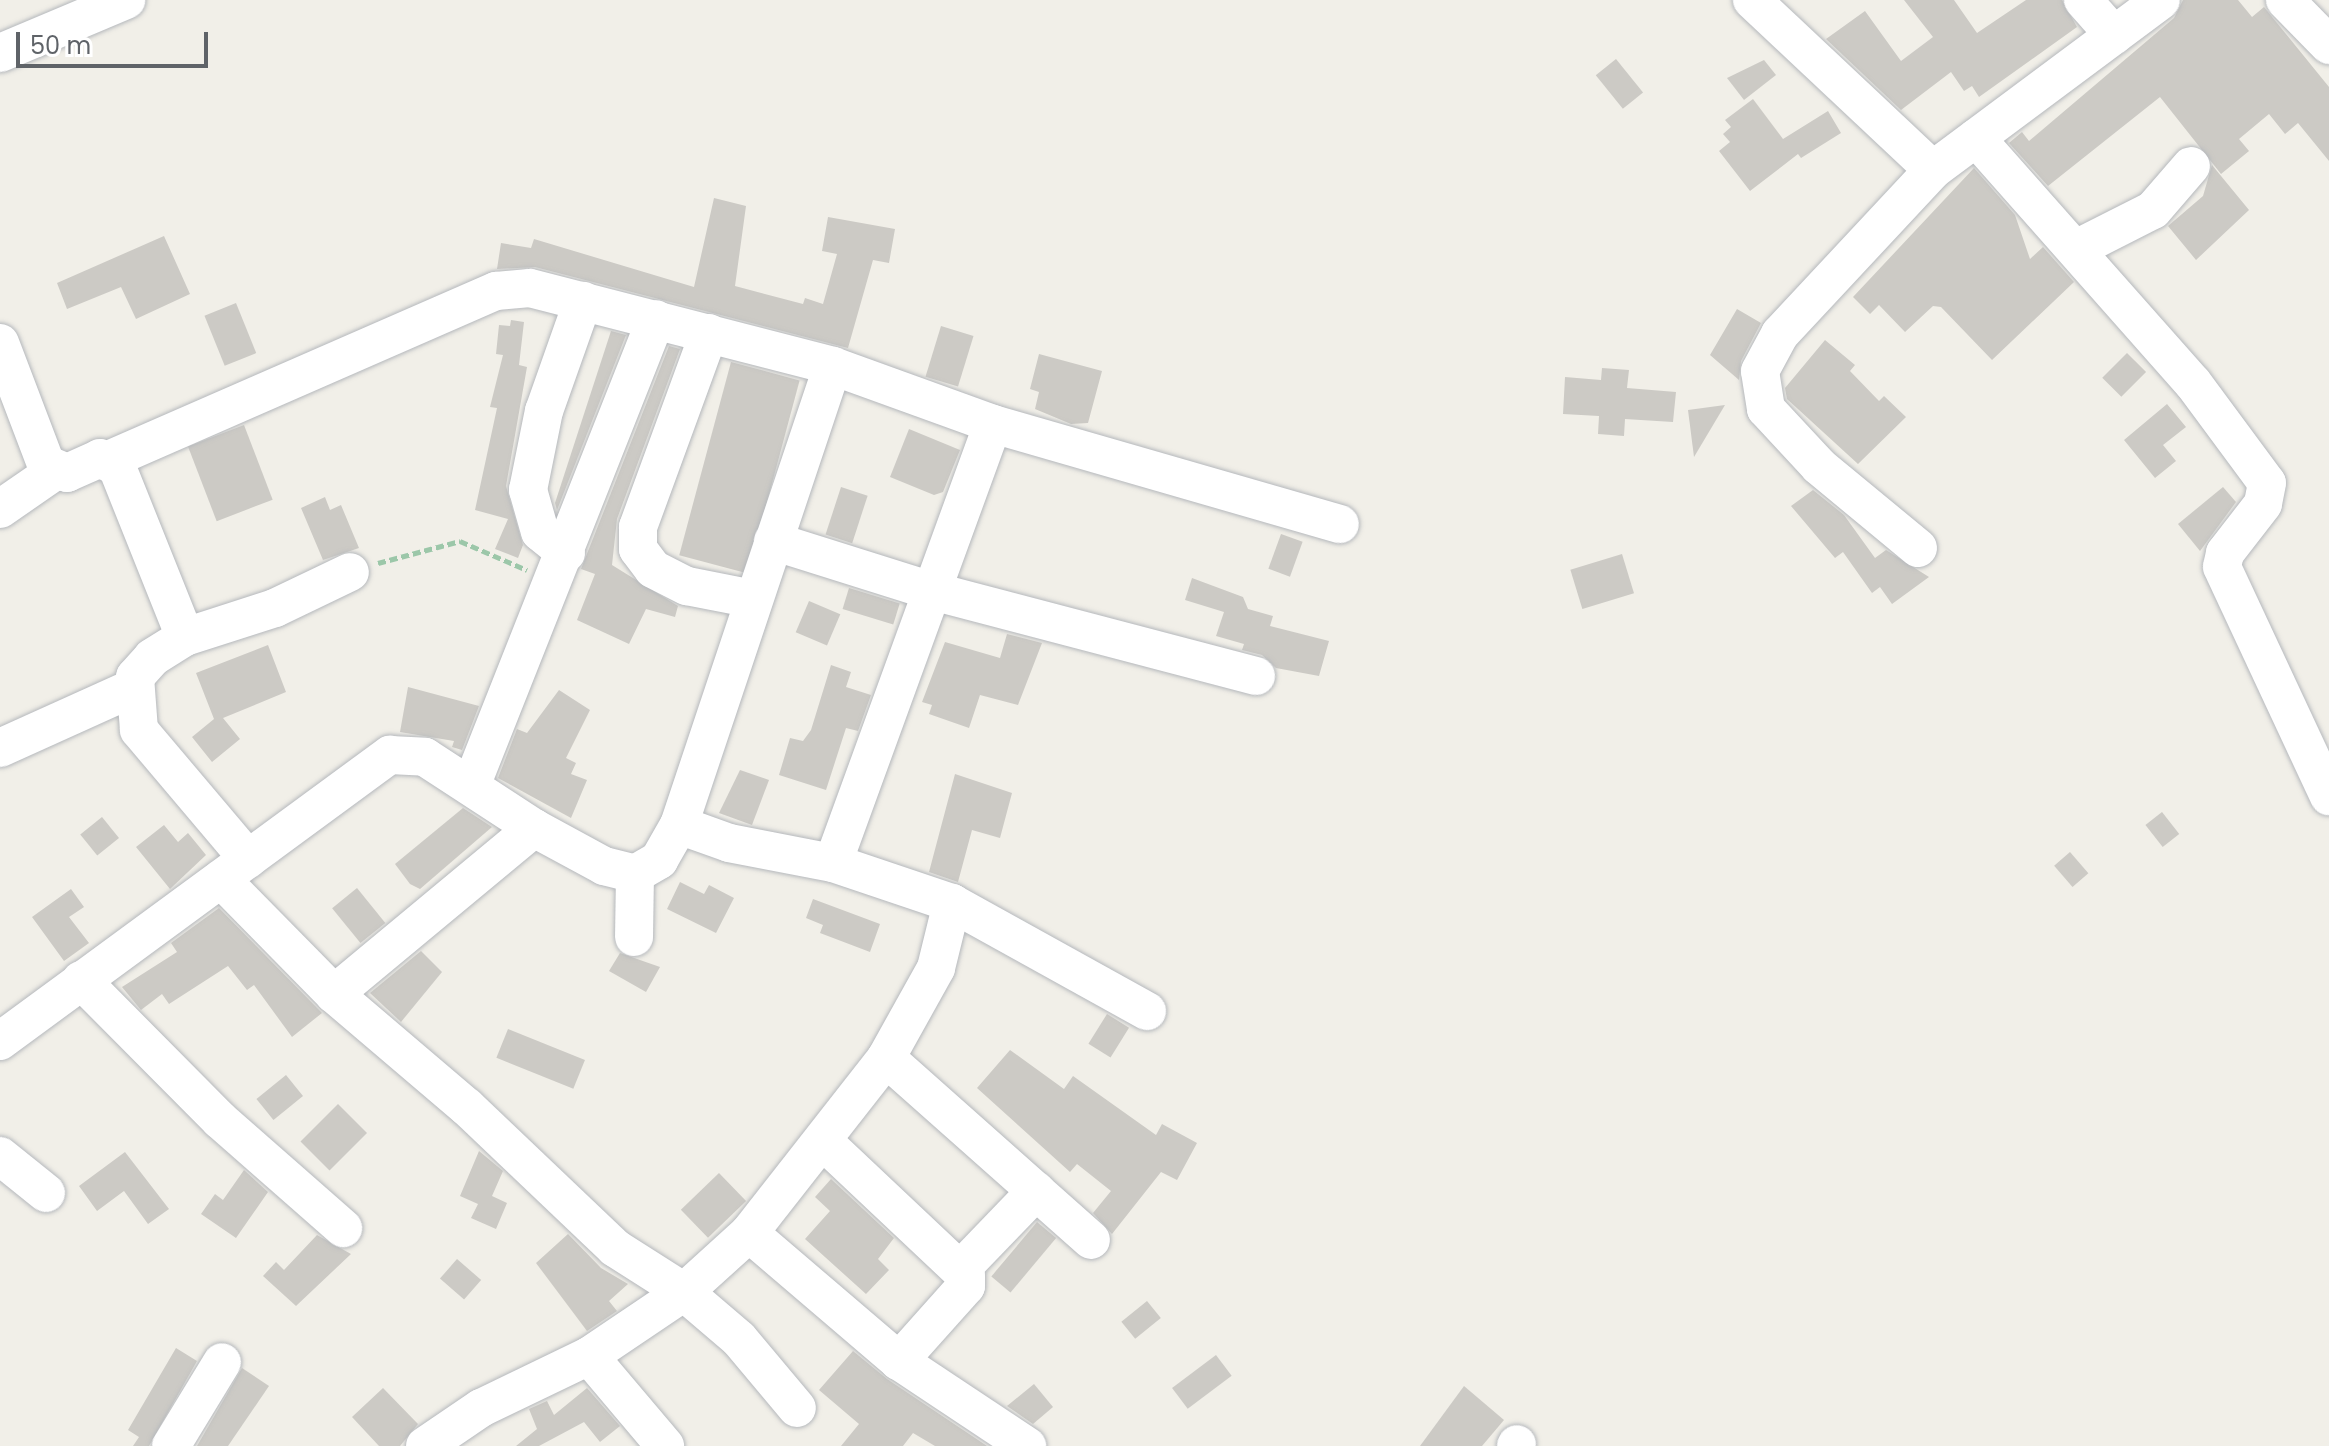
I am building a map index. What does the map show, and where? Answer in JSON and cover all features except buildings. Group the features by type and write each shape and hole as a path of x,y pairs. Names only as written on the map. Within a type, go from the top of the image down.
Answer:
{"street":[{"path":"0,53 126,0"},
{"path":"1752,0 1933,170"},
{"path":"2083,0 2114,35"},
{"path":"1918,548 1819,466 1766,409 1759,389 1760,371 1780,334 1933,170 2161,0"},
{"path":"2285,0 2329,45"},
{"path":"1976,138 2241,441 2267,483 2263,504 2225,553 2222,567 2329,796"},
{"path":"2076,249 2153,210 2191,166"},
{"path":"0,509 55,471 111,459 496,291 530,288 833,366 993,424 1340,524"},
{"path":"559,569 540,532 528,490 544,411 583,301"},
{"path":"471,786 656,319"},
{"path":"709,333 638,527 638,549 653,569 687,586 753,599"},
{"path":"0,343 46,464 55,471"},
{"path":"0,1041 390,755 425,757 534,828 604,866 635,874 659,860 679,825 833,366"},
{"path":"833,863 993,424"},
{"path":"111,459 185,637"},
{"path":"773,541 932,591 1256,676"},
{"path":"350,572 262,613 185,637 141,668 133,688 147,747 234,869 334,994 467,1107 615,1248 684,1292 739,1339 797,1408"},
{"path":"0,748 133,688"},
{"path":"679,825 729,843 833,863 952,903 1147,1011"},
{"path":"334,994 534,828"},
{"path":"634,937 635,874"},
{"path":"425,1446 481,1408 589,1356 684,1292 749,1233 824,1142 886,1058 936,968 952,903"},
{"path":"81,980 220,1120 343,1228"},
{"path":"886,1058 1091,1240"},
{"path":"824,1142 962,1268 966,1286 899,1361"},
{"path":"0,1156 46,1193"},
{"path":"962,1268 1036,1191"},
{"path":"749,1233 899,1361 1027,1446"},
{"path":"589,1356 665,1446"},
{"path":"171,1446 222,1362"}],"path":[{"path":"350,572 460,541 512,561 559,569"}]}
